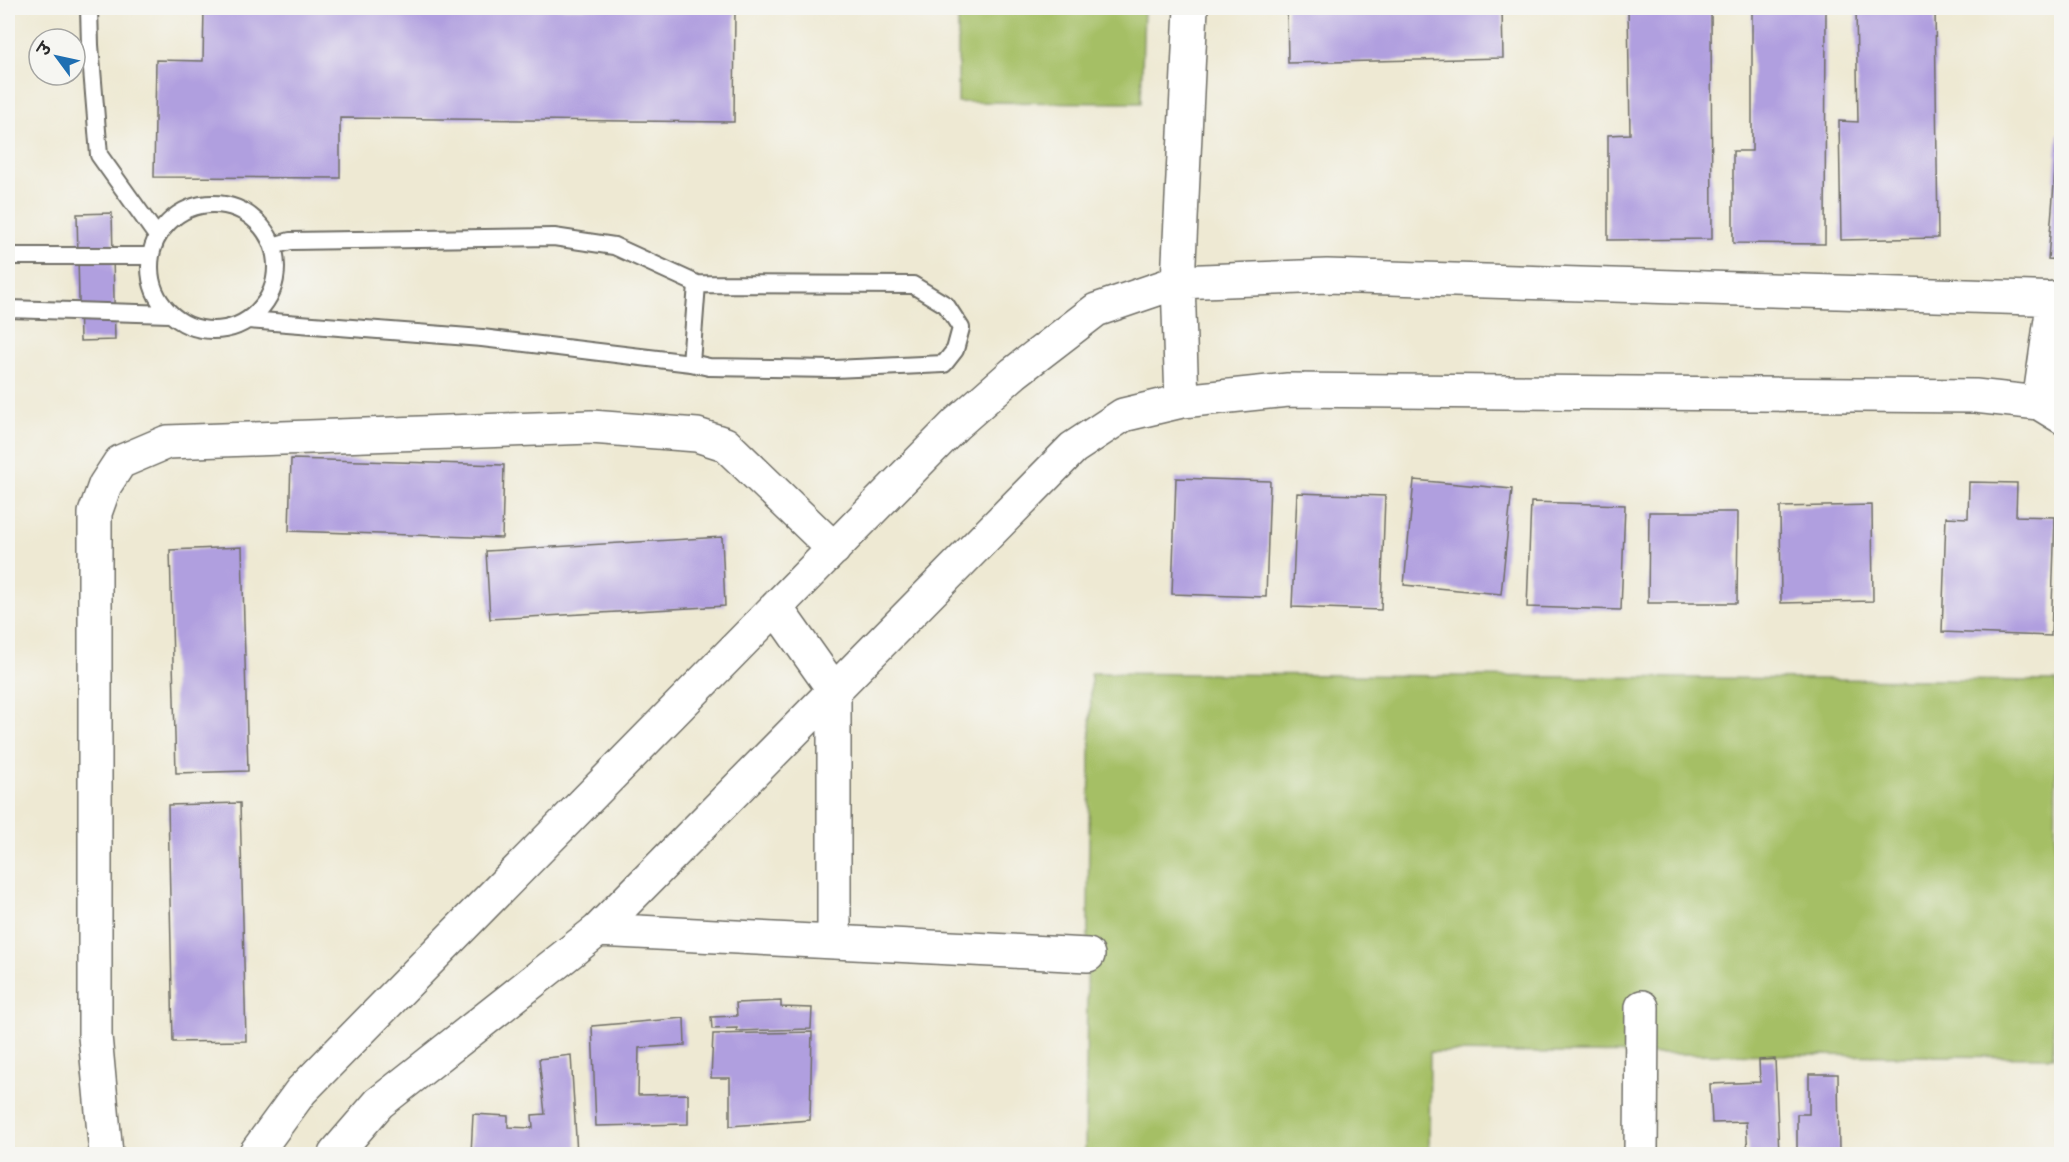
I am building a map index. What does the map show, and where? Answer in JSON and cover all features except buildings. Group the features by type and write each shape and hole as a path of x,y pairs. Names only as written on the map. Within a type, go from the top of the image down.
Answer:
{"street":[{"path":"1182,401 1178,282 1191,8"},
{"path":"255,1155 301,1091 956,424 1014,373 1096,310 1178,282 1327,276 2058,299 2050,410 1975,396 1288,390 1182,401 1123,415 1073,448 598,930 379,1103 335,1155"},
{"path":"106,1155 95,1036 95,513 105,485 120,462 167,442 591,427 697,435 726,444 834,549"},
{"path":"776,608 834,690 834,942"},
{"path":"598,930 1088,955"},
{"path":"1641,1155 1642,1007"}],"lane":[{"path":"89,8 99,155 157,236"},
{"path":"208,203 229,205 248,213 264,228 273,246 277,267 273,287 263,306 248,320 229,328 208,330 188,325 170,314 157,297 150,277 150,256 157,236 170,220 188,208 208,203"},
{"path":"248,320 482,338 709,367 834,369 944,364 955,350 961,328 946,305 913,285 697,284 614,246 554,237 290,241 273,246"},
{"path":"8,256 150,256"},
{"path":"691,363 697,284"},
{"path":"8,309 170,314"}],"green space":[{"path":"958,8 1144,8 1141,103 958,102"},
{"path":"1091,673 2057,681 2053,1057 1430,1052 1429,1154 1085,1154"}]}
